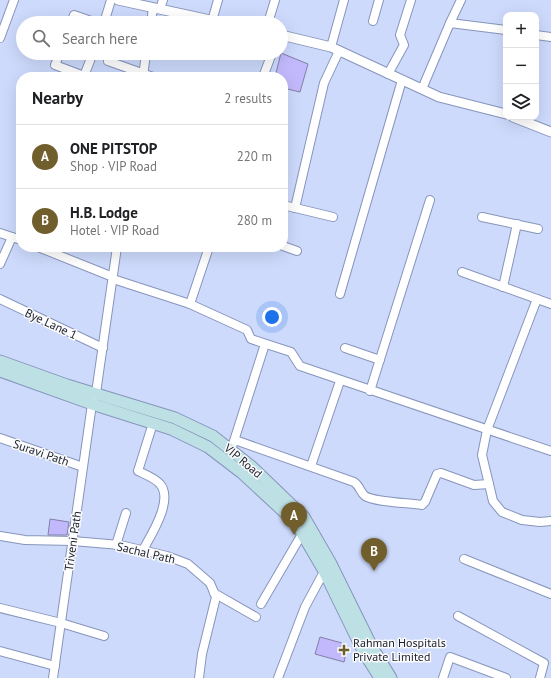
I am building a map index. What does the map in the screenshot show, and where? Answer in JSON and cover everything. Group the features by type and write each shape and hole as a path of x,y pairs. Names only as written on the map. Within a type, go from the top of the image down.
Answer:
{"main road":[{"name":"VIP Road","path":"0,361 67,386 152,423 171,429 208,447 242,472 296,523 302,534 327,567 390,678"},
{"name":"VIP Road","path":"0,371 94,399 174,418 233,445 251,466 304,517 363,651 380,678"}],"street":[{"path":"0,38 14,0"},
{"path":"106,16 111,0"},
{"path":"118,0 140,2 156,8 193,16"},
{"path":"153,16 156,8 163,0"},
{"path":"213,16 218,0"},
{"path":"270,16 275,0"},
{"path":"295,208 324,83 335,49 344,0"},
{"path":"373,21 379,0"},
{"path":"388,74 404,45 400,35 411,0"},
{"path":"422,89 461,0"},
{"path":"450,23 503,30"},
{"path":"539,36 551,38"},
{"path":"288,37 335,49 439,97 503,113"},
{"path":"57,60 55,65 73,72"},
{"path":"86,72 90,60"},
{"path":"144,72 145,60"},
{"path":"265,72 269,60"},
{"path":"108,61 134,72"},
{"path":"340,294 402,80"},
{"path":"521,120 551,132"},
{"path":"370,391 430,200"},
{"path":"288,206 333,216"},
{"path":"482,217 538,229"},
{"path":"503,287 517,224"},
{"path":"0,233 16,238"},
{"path":"0,264 12,237"},
{"path":"288,248 297,251"},
{"path":"50,252 113,278 190,304 247,330 251,339 291,352 300,366 370,391 551,451"},
{"name":"Triveni Path","path":"53,678 83,468 117,252"},
{"path":"190,304 207,252"},
{"path":"462,272 551,304"},
{"name":"Bye Lane 1","path":"0,299 102,348"},
{"path":"537,299 487,430 482,455 493,501 502,512 522,520 551,521"},
{"path":"265,344 233,445 311,466 354,482 359,485 362,493 371,499 422,505 425,502 437,474 442,473 474,486 489,484"},
{"path":"345,348 380,360"},
{"path":"311,466 340,380"},
{"path":"143,550 160,517 165,495 160,484 138,471 152,423"},
{"name":"Suravi Path","path":"0,438 83,468"},
{"path":"116,545 126,513"},
{"path":"261,604 302,534"},
{"name":"Sachal Path","path":"0,536 25,540 73,541 116,545 167,556 188,564 210,583 214,593"},
{"path":"464,559 551,594"},
{"path":"278,678 305,607 327,567"},
{"path":"214,593 256,617"},
{"path":"199,678 202,654 216,597 214,593"},
{"path":"0,608 61,623 104,636"},
{"path":"458,616 544,663 540,678"},
{"path":"0,651 55,666"},
{"path":"443,678 450,657 506,678"}],"building":[{"path":"288,56 308,64 300,92 288,89 288,72 276,72 279,60 288,60"},
{"path":"50,519 69,522 67,535 48,535"},
{"name":"Rahman Hospitals Private Limited","path":"320,637 342,643 341,647 345,648 343,653 346,654 344,662 315,654"}],"place":[{"name":"ONE PITSTOP","path":"294,535"},
{"name":"H.B. Lodge","path":"374,571"},
{"name":"Rahman Hospitals Private Limited","path":"344,650"}]}
